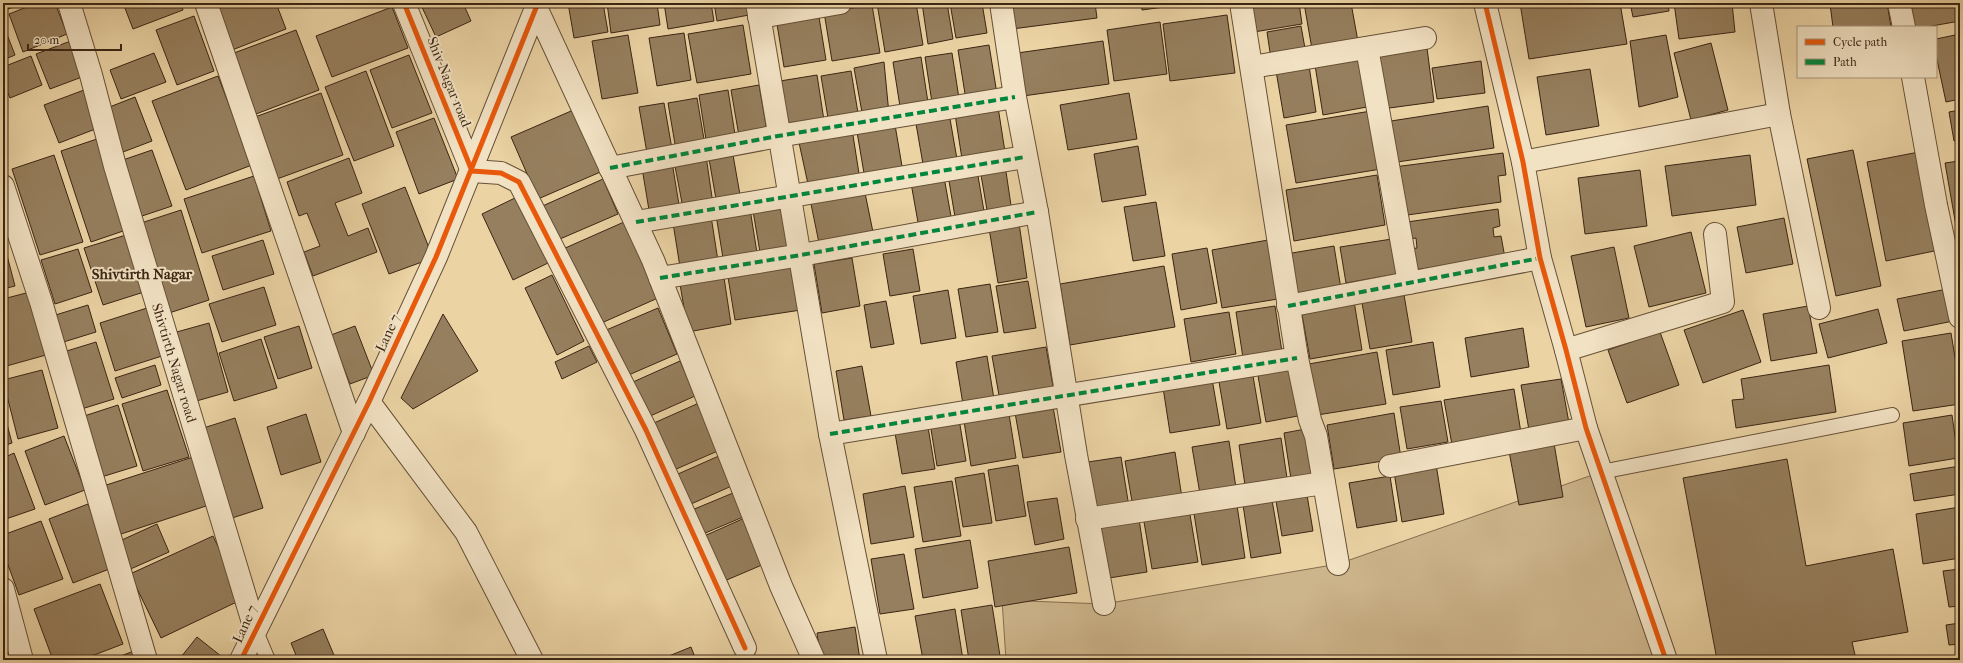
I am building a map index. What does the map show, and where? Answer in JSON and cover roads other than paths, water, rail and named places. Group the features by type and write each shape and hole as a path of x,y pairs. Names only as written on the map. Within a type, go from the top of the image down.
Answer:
{"street":[{"name":"Shivtirth Nagar road","path":"69,3 91,75 115,166 255,629"},
{"path":"206,3 354,433"},
{"name":"Shiv Nagar road","path":"404,3 472,171"},
{"path":"840,3 758,10 778,136 801,255 830,434 876,660"},
{"path":"1001,3 1015,97 1025,156 1037,212 1087,519 1104,604"},
{"path":"1241,3 1288,306 1310,420 1316,436 1338,564"},
{"path":"1485,3 1523,162 1540,258 1586,428 1666,660"},
{"path":"1761,3 1779,114 1819,308"},
{"path":"1899,3 1904,26"},
{"name":"Lane 7","path":"241,660 255,629 354,433 436,257 472,171 536,4"},
{"path":"536,4 653,260 781,586 814,660"},
{"path":"1252,67 1425,38"},
{"path":"1366,48 1409,283"},
{"path":"1913,78 1936,205 1960,317"},
{"path":"610,168 778,136 1015,97"},
{"path":"1523,162 1779,114"},
{"path":"636,222 1025,156"},
{"path":"472,171 501,173 519,182 646,430 745,648"},
{"path":"3,186 41,302 146,660"},
{"path":"660,278 801,255 1037,212"},
{"path":"1566,350 1723,302 1715,234"},
{"path":"1288,306 1540,258"},
{"path":"830,434 1066,394 1297,358"},
{"path":"369,402 466,532 532,660"},
{"path":"1390,466 1586,428"},
{"path":"1087,519 1324,483"},
{"path":"3,589 22,660"}],"lane":[{"path":"1601,472 1892,415"},
{"path":"255,629 268,660"}],"district":[{"name":"Shivtirth Nagar","path":"142,274"}]}
